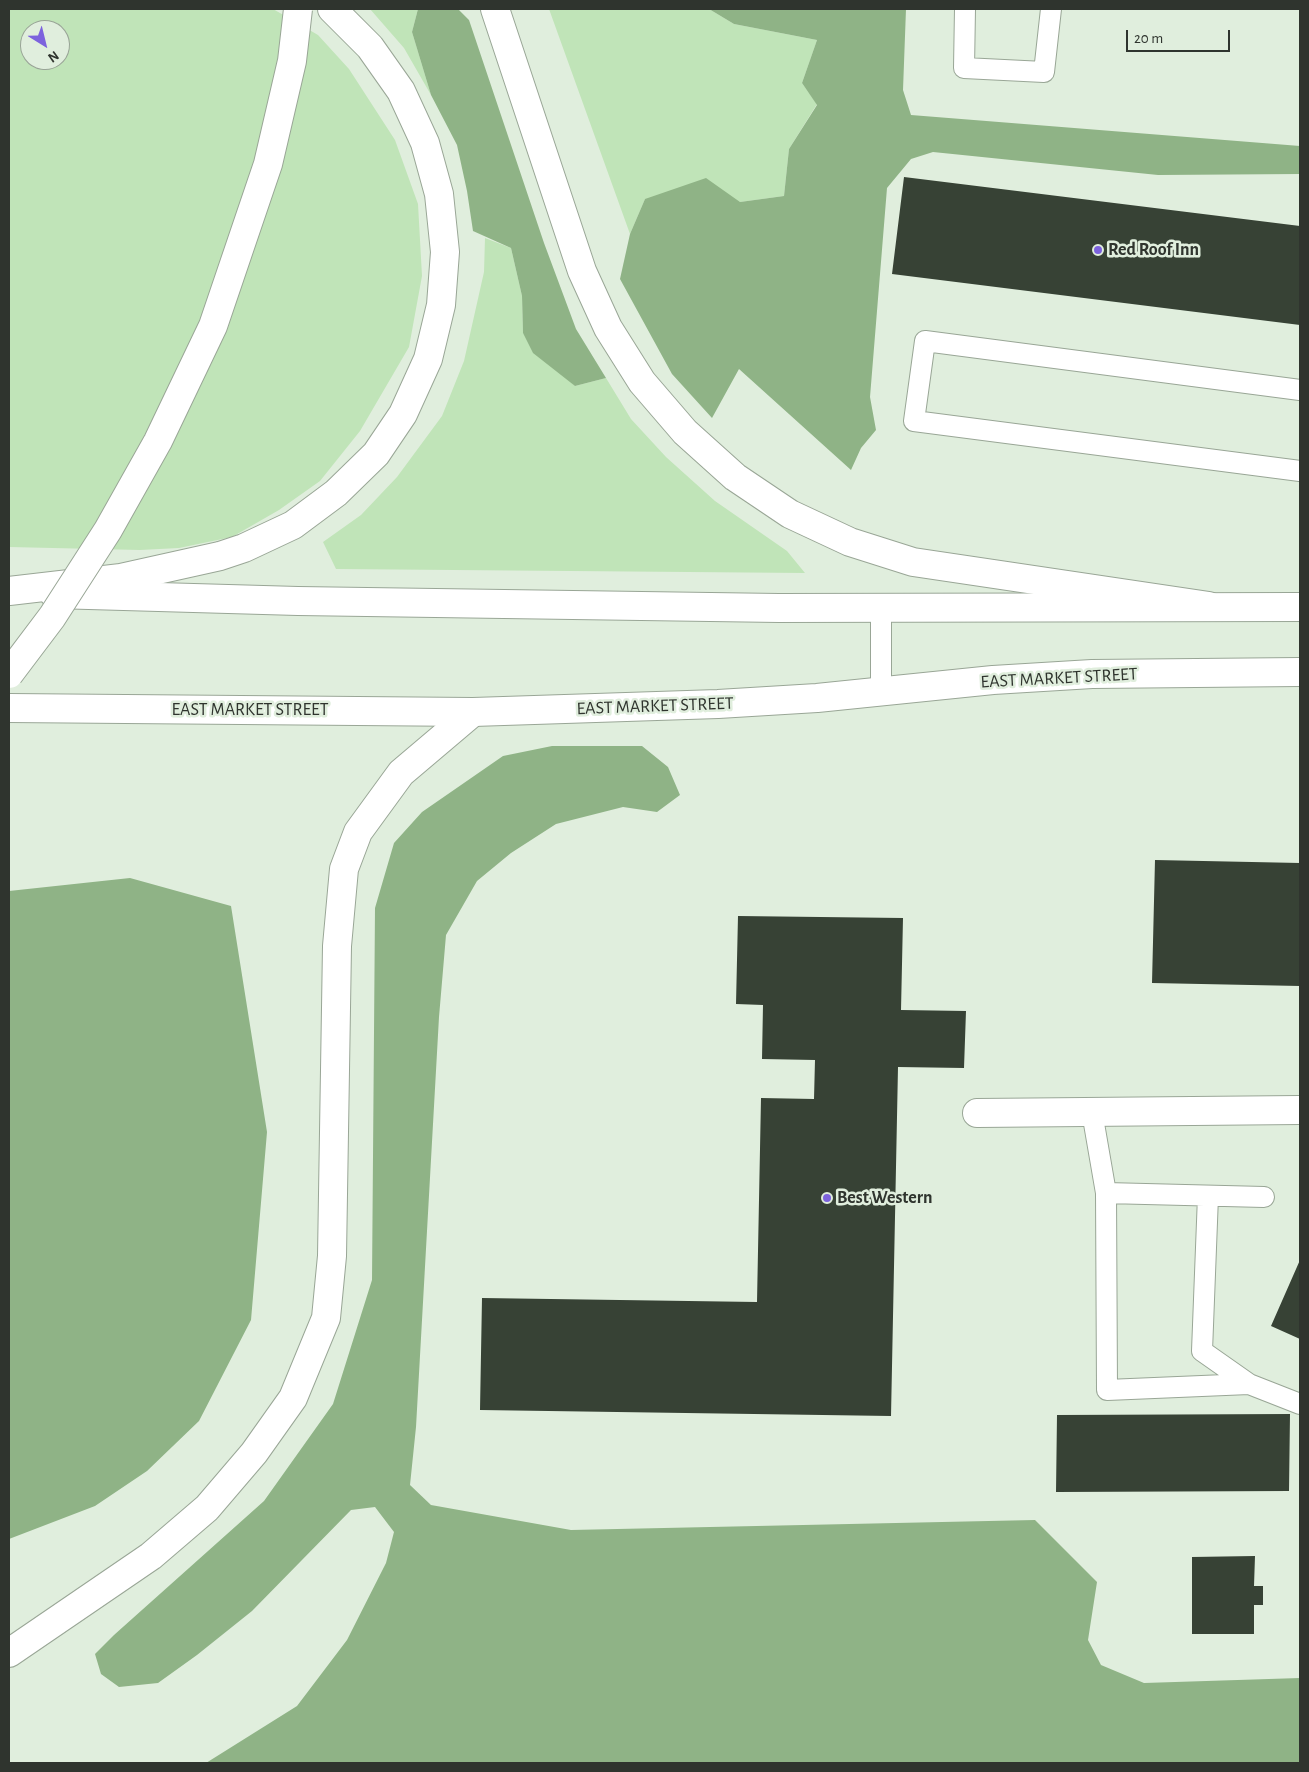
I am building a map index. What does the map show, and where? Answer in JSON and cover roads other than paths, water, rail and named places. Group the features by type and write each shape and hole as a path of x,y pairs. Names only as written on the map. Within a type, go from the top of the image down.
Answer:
{"main road":[{"path":"9,674 52,616 108,530 158,442 213,326 268,164 292,61 298,9"},
{"path":"9,592 121,578 220,556 244,548 293,525 336,493 376,454 403,414 428,359 441,305 445,252 439,194 425,143 401,91 370,48 332,9"},
{"path":"495,9 582,271 608,328 642,382 685,432 735,477 799,518 850,542 913,562 1209,606"},
{"path":"9,592 298,601 779,608 1300,607"},
{"name":"EAST MARKET STREET","path":"9,708 473,712 718,704 880,692 993,680 1092,674 1300,672"},
{"path":"9,1652 151,1556 207,1508 254,1453 293,1398 326,1318 332,1256 337,946 344,869 358,832 401,773 473,712"},
{"path":"977,1114 1300,1110"}],"lane":[{"path":"965,9 964,68 1044,72 1051,9"},
{"path":"1300,390 925,340 914,421 1300,471"},
{"path":"880,692 881,608"},
{"path":"1092,1112 1106,1193 1107,1390 1249,1384"},
{"path":"1106,1193 1264,1197"},
{"path":"1208,1196 1202,1351 1249,1384 1300,1404"}],"place":[{"name":"Red Roof Inn","path":"1098,250"},
{"name":"Best Western","path":"827,1198"}]}
